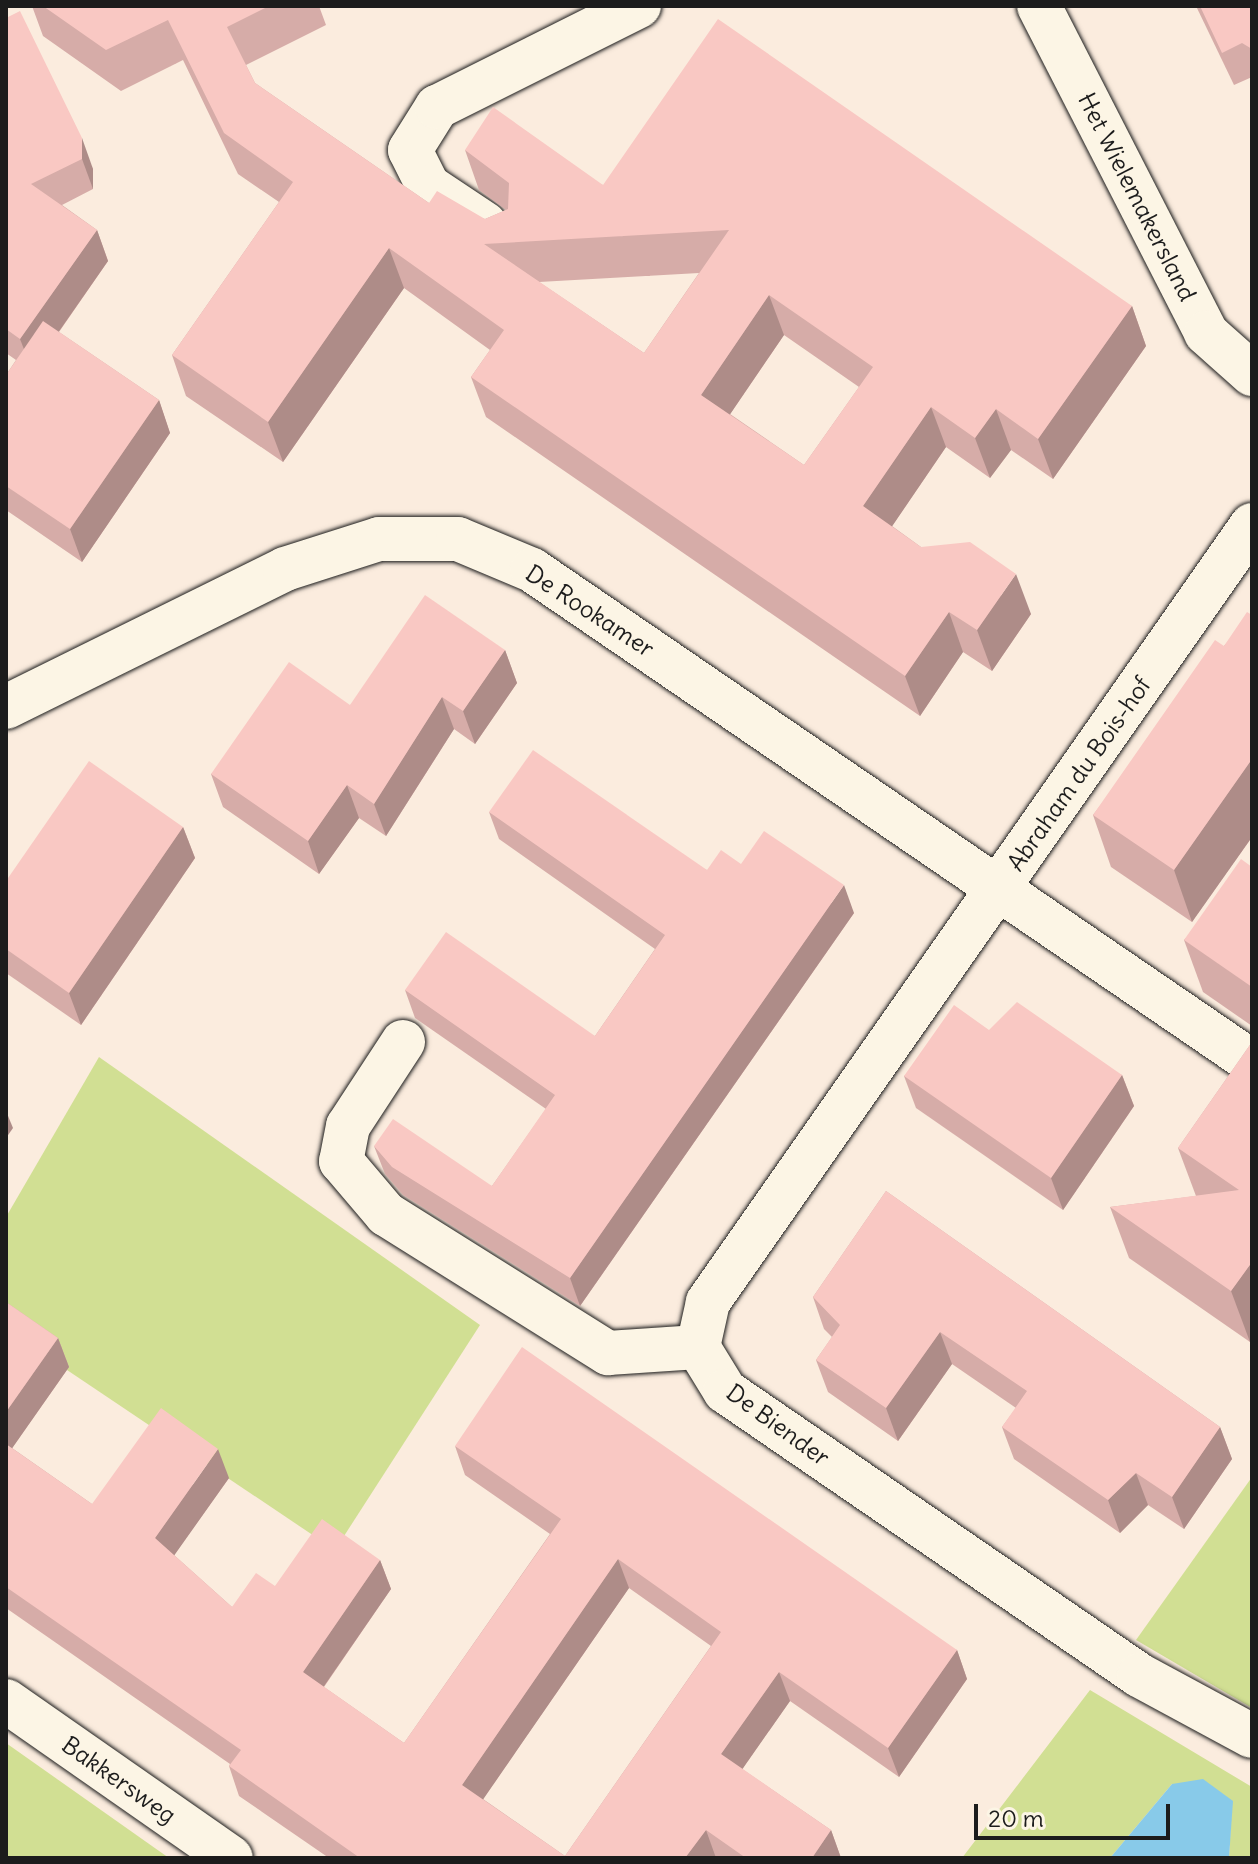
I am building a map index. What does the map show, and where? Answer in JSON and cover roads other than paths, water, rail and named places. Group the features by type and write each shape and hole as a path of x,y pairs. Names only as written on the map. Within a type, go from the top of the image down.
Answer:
{"street":[{"path":"502,235 428,186 410,150 437,107 639,6"},
{"name":"Het Wielemakersland","path":"1039,6 1206,333 1252,374"},
{"name":"Abraham du Bois-hof","path":"1252,525 999,890 1252,1062"},
{"name":"De Rookamer","path":"6,707 285,569 379,539 458,539 532,570 999,890"},
{"path":"403,1042 348,1126 341,1161 386,1214 608,1353 698,1347 708,1302 999,890"},
{"name":"De Biender","path":"698,1347 725,1391 1139,1675 1252,1736"},
{"name":"Bakkersweg","path":"6,1701 231,1858"}],"water":[{"path":"1203,1779 1233,1801 1229,1858 1110,1858 1172,1784"}]}
